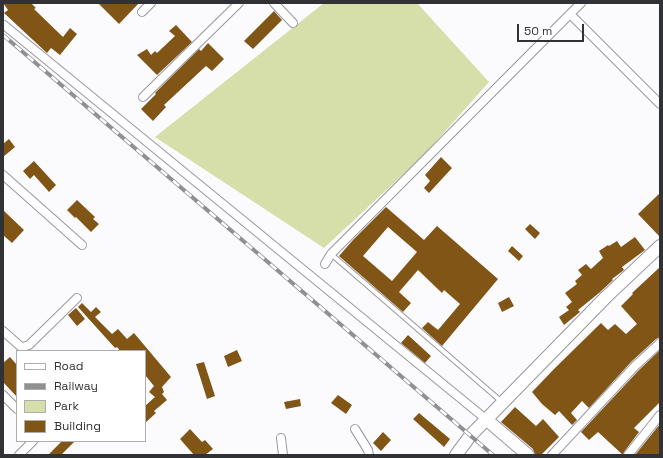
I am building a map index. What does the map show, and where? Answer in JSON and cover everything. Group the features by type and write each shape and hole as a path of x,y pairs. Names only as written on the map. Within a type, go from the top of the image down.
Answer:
{"street":[{"path":"142,12 151,3"},
{"path":"143,97 239,3"},
{"path":"274,3 294,23"},
{"path":"325,264 331,254 572,9 581,3"},
{"path":"572,9 660,104"},
{"path":"4,25 528,455"},
{"path":"3,176 82,245"},
{"path":"456,455 470,436 601,303 660,246"},
{"path":"3,330 23,347 29,344 77,298"},
{"path":"552,455 635,366 660,343"},
{"path":"3,395 16,408"},
{"path":"628,455 660,415"},
{"path":"355,429 368,450 369,455"},
{"path":"281,438 283,455"},
{"path":"19,455 32,442"}],"lane":[{"path":"331,254 503,403"}],"green space":[{"path":"324,3 417,3 489,82 424,155 324,248 155,137"}],"building":[{"path":"3,3 31,3 36,8 34,9 63,37 70,28 77,34 60,55 51,48 47,53 4,13 8,10"},
{"path":"98,3 139,3 119,24"},
{"path":"274,11 282,20 253,49 244,41"},
{"path":"176,25 192,42 157,75 137,55 147,49 151,55 155,51 157,53 175,36 169,31"},
{"path":"208,43 224,59 212,71 206,66 164,105 166,107 153,121 141,109 199,49 201,51"},
{"path":"9,139 15,147 3,157 3,144"},
{"path":"441,157 452,168 429,193 424,188 430,181 425,175"},
{"path":"34,161 56,185 49,192 34,175 30,179 23,171"},
{"path":"660,193 660,237 638,214"},
{"path":"77,200 95,217 93,219 99,224 91,232 67,210"},
{"path":"386,207 424,240 437,226 498,279 442,346 422,328 428,322 438,330 460,304 444,290 442,293 418,270 399,292 411,303 403,312 339,256","holes":["388,227 417,252 392,281 363,256"]},
{"path":"3,210 24,230 12,243 3,235"},
{"path":"530,224 540,233 535,239 525,229"},
{"path":"635,237 645,250 622,267 624,270 578,310 580,312 564,325 559,317 569,310 566,307 572,302 565,293 577,284 575,281 582,275 578,270 586,264 591,269 603,258 599,251 608,245 609,246 617,241 621,247"},
{"path":"512,246 523,256 519,261 508,251"},
{"path":"660,267 660,337 631,362 589,408 582,401 571,413 577,420 572,425 559,411 555,415 542,404 532,392 601,323 608,330 615,324 626,334 637,324 621,306 633,294 632,293"},
{"path":"509,297 514,306 502,312 498,303"},
{"path":"82,303 91,312 96,307 101,312 95,317 112,334 118,329 127,339 134,333 171,377 162,387 164,392 162,394 167,400 154,411 156,413 146,422 146,405 155,397 149,392 154,386 146,376 146,350 119,350 117,347 115,348 78,307"},
{"path":"76,308 85,319 77,326 68,315"},
{"path":"408,335 431,356 425,363 401,343"},
{"path":"237,350 242,361 228,367 224,356"},
{"path":"660,350 660,402 634,428 639,432 623,455 598,432 589,440 581,432 639,370"},
{"path":"10,357 16,364 16,396 3,382 3,363"},
{"path":"204,362 215,396 207,399 196,364"},
{"path":"338,395 352,405 346,414 331,403"},
{"path":"300,399 301,406 286,409 284,402"},
{"path":"515,407 536,426 543,419 559,437 541,455 535,455 533,449 501,422"},
{"path":"419,413 450,439 444,447 413,419"},
{"path":"660,424 660,455 635,455"},
{"path":"190,429 202,442 205,440 213,449 205,455 194,455 180,439"},
{"path":"383,432 391,440 381,451 373,443"},
{"path":"61,442 74,442 61,455 48,455"}],"railway":[{"path":"3,35 493,455"}]}
